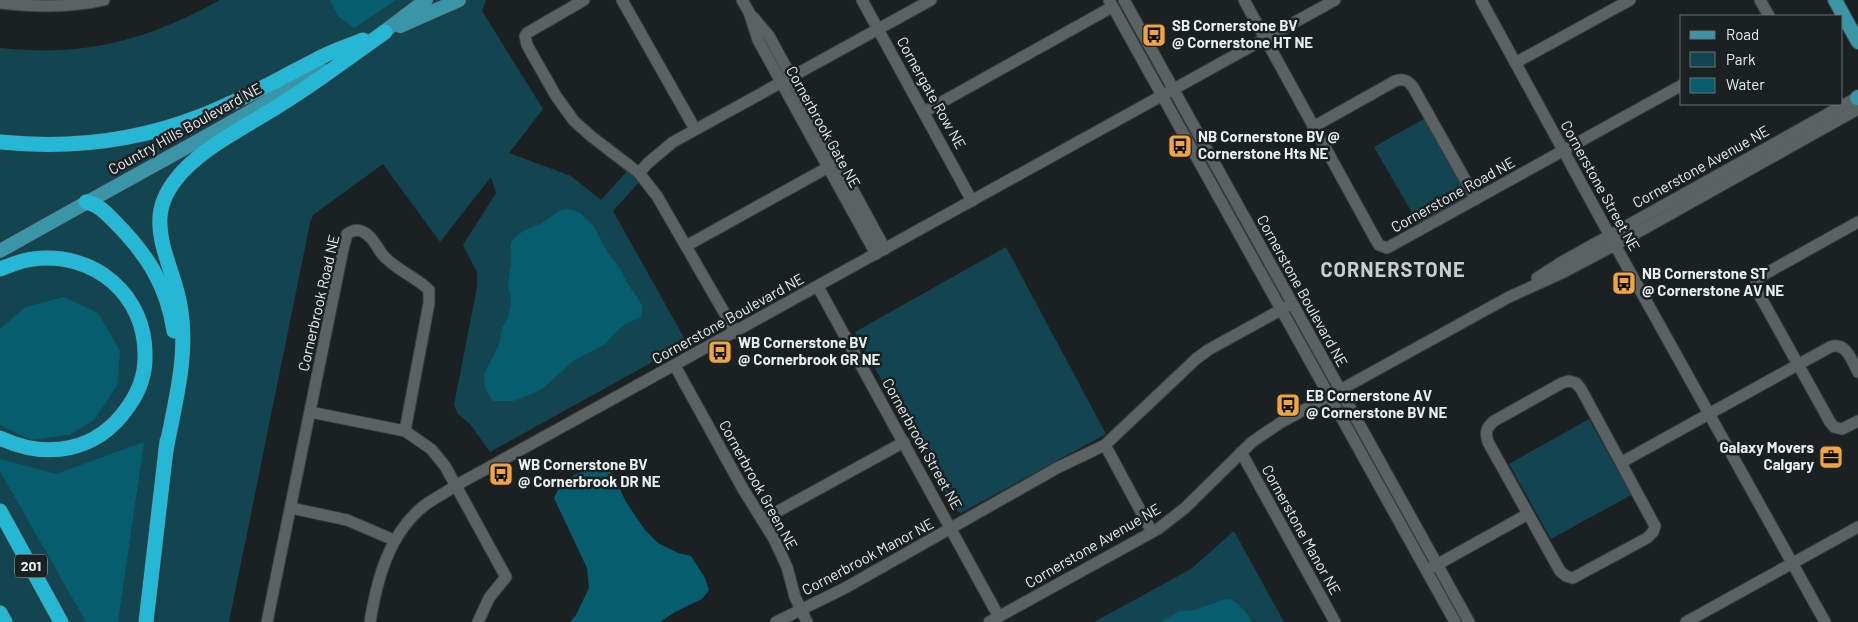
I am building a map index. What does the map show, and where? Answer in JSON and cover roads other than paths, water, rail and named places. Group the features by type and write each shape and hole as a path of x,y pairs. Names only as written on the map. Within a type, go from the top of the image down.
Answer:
{"highway":[{"path":"0,142 29,145 72,144 117,140 162,130 202,116 278,81 314,60 385,32"},
{"path":"166,450 180,380 183,348 180,304 163,245 160,224 161,208 167,191 182,171 204,153 288,100 385,32"},
{"path":"86,202 102,209 133,240 147,259 159,279 168,301 174,331 174,369 146,622"},
{"path":"0,269 32,259 67,259 81,263 106,276 122,290 134,307 144,341 145,359 142,378 135,396 111,427 94,439 76,447 36,450 17,446 0,438"},
{"name":"201","path":"0,511 60,622"},
{"path":"0,613 5,622"}],"main road":[{"name":"Country Hills Boulevard NE","path":"385,32 426,0"},
{"name":"Country Hills Boulevard NE","path":"0,251 236,120 385,32 459,0"},
{"path":"1835,0 1852,24 1858,52"},
{"path":"1839,0 1852,24 1858,42"}],"street":[{"path":"0,3 46,6 73,5 104,0"},
{"path":"584,0 531,30 525,36 525,41 567,112 592,137 639,173 657,196 736,333"},
{"path":"622,0 695,129"},
{"name":"Cornerbrook Gate NE","path":"742,0 749,12 758,40 786,79 881,252"},
{"name":"Cornergate Row NE","path":"862,0 972,201"},
{"path":"639,173 664,148 695,129 930,0"},
{"name":"Cornerstone Boulevard NE","path":"1124,0 1469,622"},
{"name":"Cornerstone Road NE","path":"1244,0 1376,240 1383,247 1387,248 1680,86"},
{"path":"1162,96 1335,0"},
{"name":"Cornerstone Street NE","path":"1481,0 1612,240 1825,622"},
{"path":"1515,63 1630,0"},
{"path":"1760,0 1768,15"},
{"path":"924,112 1110,3"},
{"name":"Cornerstone Boulevard NE","path":"1110,3 1455,622"},
{"path":"1313,127 1395,81 1407,80 1413,87 1476,200"},
{"name":"Cornerstone Boulevard NE","path":"370,622 380,574 394,540 424,506 455,486 736,333 1162,96"},
{"name":"Cornerstone Avenue NE","path":"994,619 1152,532 1185,508 1252,442 1280,423 1508,297 1560,263 1612,240 1858,100"},
{"path":"686,246 833,165"},
{"path":"1858,222 1763,275 1756,282 1757,290 1834,427 1842,430 1858,421"},
{"name":"Cornerbrook Road NE","path":"267,622 347,234 355,230 368,234 382,254 404,273 421,282 429,290 429,303 404,431"},
{"name":"Cornerbrook Street NE","path":"818,287 952,529 994,619"},
{"name":"Cornerbrook Manor NE","path":"776,622 845,588 1057,468 1105,445 1196,359 1220,343 1292,304"},
{"path":"1622,462 1830,347 1839,346 1846,351 1858,372"},
{"name":"Cornerbrook Green NE","path":"674,366 782,554 795,597 807,622"},
{"path":"1569,381 1576,383 1622,462 1655,526 1653,532 1639,543 1572,578 1560,572 1488,442 1485,433 1487,426 1494,421 1545,392 1569,381"},
{"path":"310,412 404,431 431,450 445,466 506,577 489,598 480,614 478,622"},
{"path":"762,520 904,442"},
{"path":"1105,445 1152,532"},
{"name":"Cornerstone Manor NE","path":"1241,452 1335,622"},
{"path":"291,508 347,520 394,540"},
{"path":"1427,570 1528,514"},
{"path":"1686,622 1858,527"}],"water":[{"path":"330,0 396,0 354,28 338,16"},
{"path":"567,209 579,212 593,225 608,253 618,265 639,300 642,306 642,313 640,317 621,327 605,344 573,361 542,389 513,401 493,401 485,389 484,374 499,345 502,328 508,318 511,300 508,284 511,264 511,243 521,233 542,223 557,212"},
{"path":"64,297 98,313 120,351 117,386 94,420 69,435 31,440 0,425 0,329 26,307"},
{"path":"144,442 118,622 86,622 0,471 0,459 56,474"},
{"path":"594,464 601,465 611,471 626,502 645,530 658,543 678,553 691,556 705,578 709,590 702,599 675,612 660,622 570,622 576,615 589,588 587,568 554,498 562,482"},
{"path":"1230,599 1242,609 1252,622 1160,622 1180,611 1195,610"}],"place":[{"name":"SB Cornerstone BV @ Cornerstone HT NE","path":"1154,35"},
{"name":"NB Cornerstone BV @ Cornerstone Hts NE","path":"1180,146"},
{"name":"NB Cornerstone ST @ Cornerstone AV NE","path":"1624,283"},
{"name":"WB Cornerstone BV @ Cornerbrook GR NE","path":"720,352"},
{"name":"EB Cornerstone AV @ Cornerstone BV NE","path":"1288,405"},
{"name":"Galaxy Movers Calgary","path":"1831,457"},
{"name":"WB Cornerstone BV @ Cornerbrook DR NE","path":"501,474"}],"district":[{"name":"CORNERSTONE","path":"1393,270"}]}
